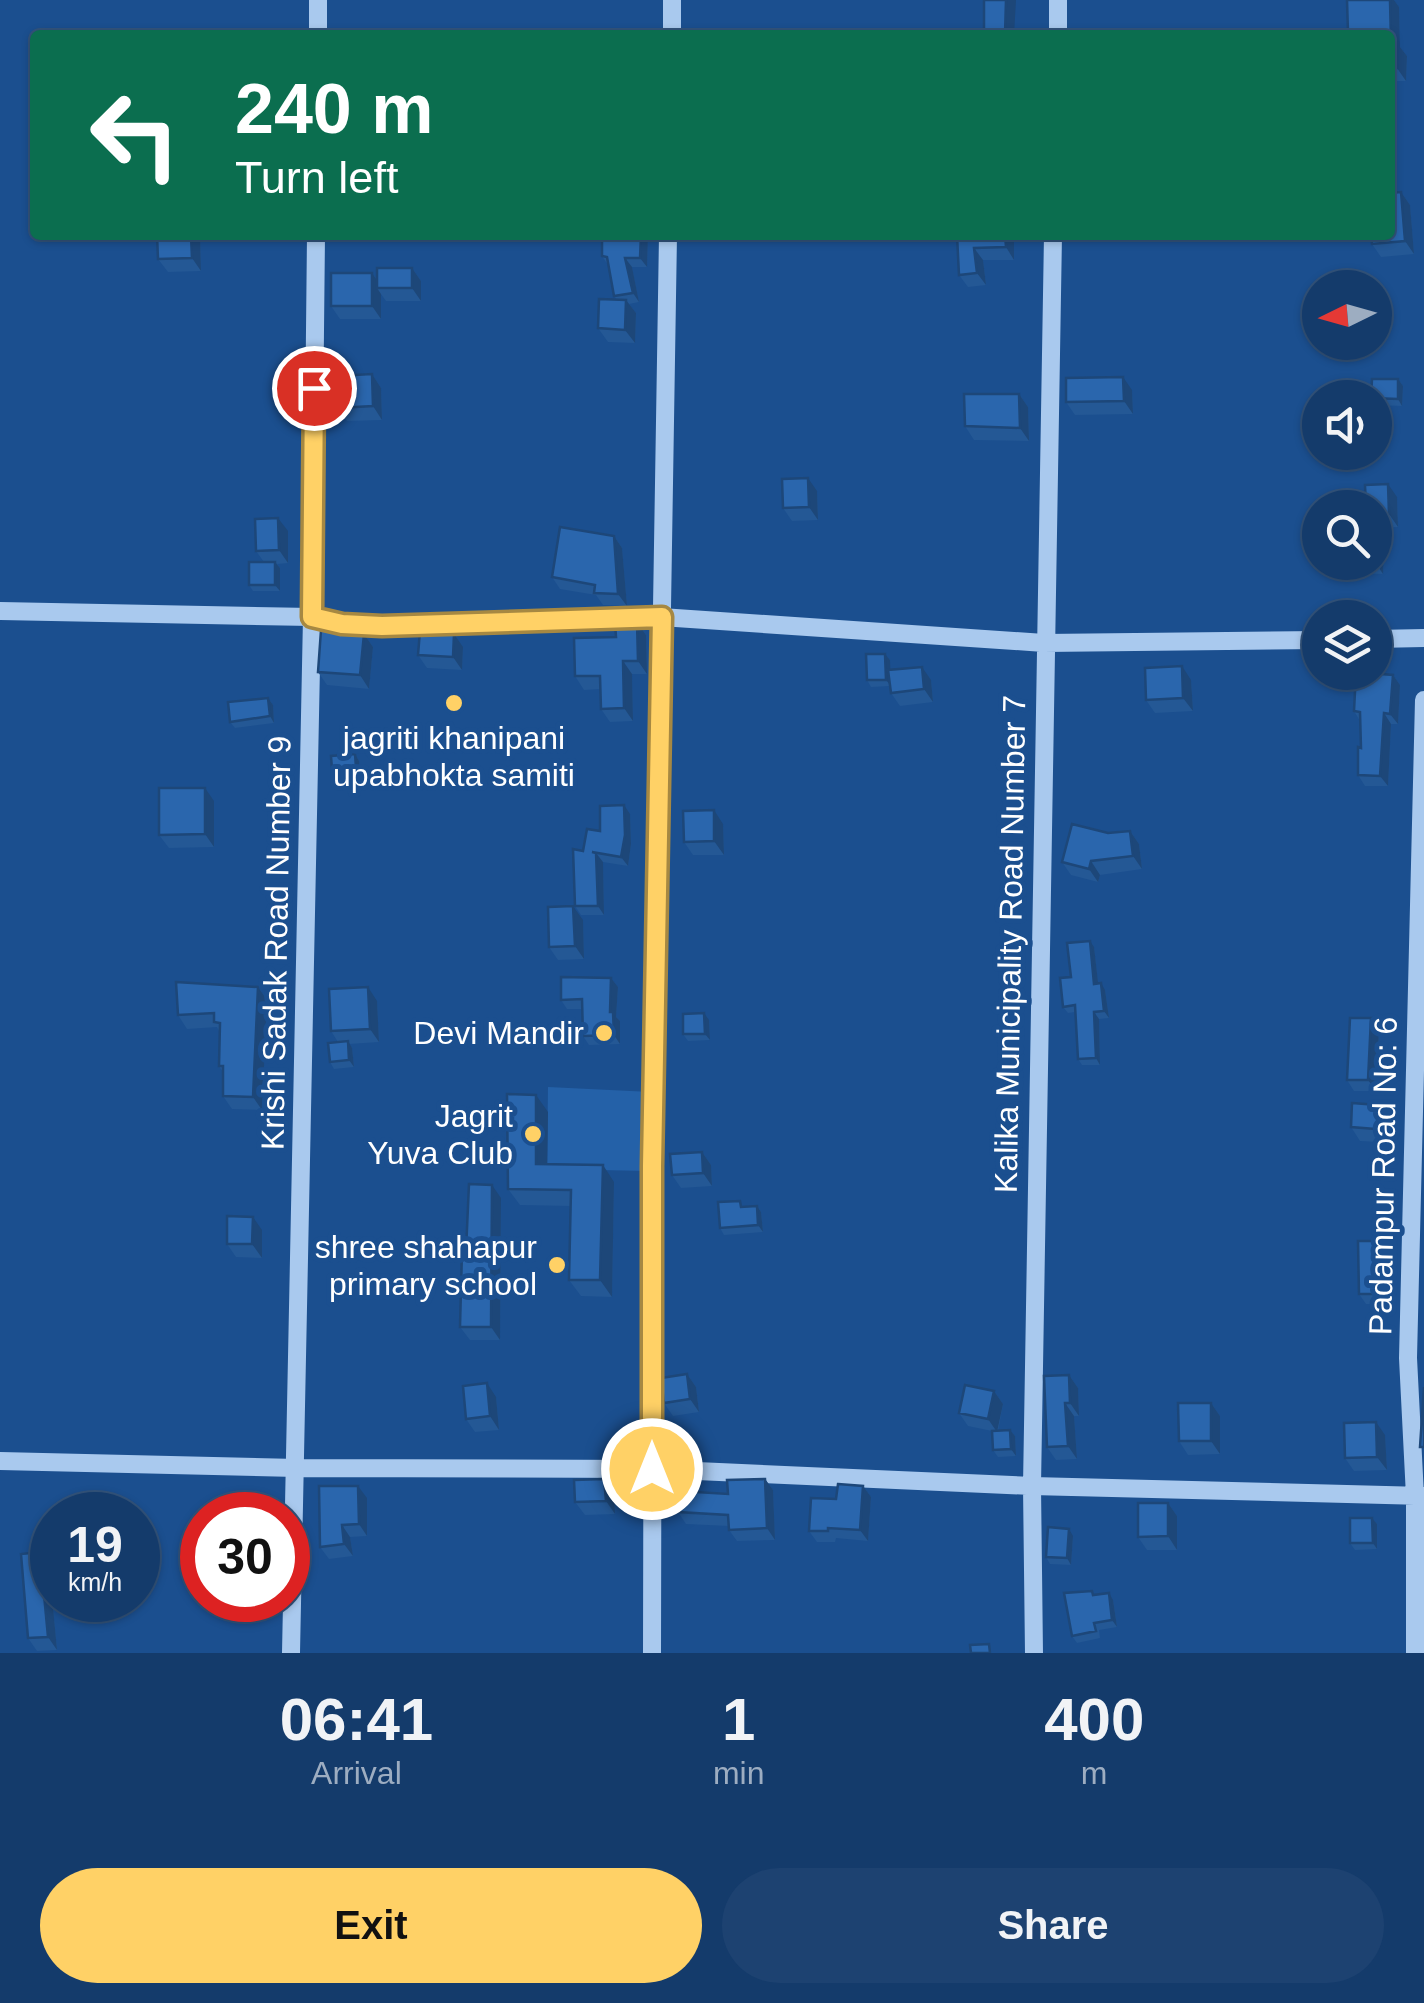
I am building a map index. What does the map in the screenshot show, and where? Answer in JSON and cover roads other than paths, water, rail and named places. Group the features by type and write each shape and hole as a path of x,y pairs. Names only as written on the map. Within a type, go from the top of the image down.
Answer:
{"street":[{"path":"318,0 318,30"},
{"path":"672,0 672,30"},
{"path":"1058,0 1058,30"},
{"name":"Krishi Sadak Road Number 9","path":"291,1653 316,240"},
{"path":"652,1653 652,1166 668,240"},
{"name":"Kalika Municipality Road Number 7","path":"1034,1653 1032,1486 1053,240"},
{"path":"0,611 312,617 342,624 382,626 662,617 1044,643 1302,640"},
{"path":"1392,639 1424,638"},
{"name":"Padampur Road No: 6","path":"1414,1653 1419,1496 1408,1358 1424,700"},
{"path":"0,1461 297,1468 652,1469 1032,1486 1419,1496"}],"place":[{"name":"jagriti khanipani upabhokta samiti","path":"454,703"},
{"name":"Devi Mandir","path":"604,1033"},
{"name":"Jagrit Yuva Club","path":"533,1134"},
{"name":"shree shahapur primary school","path":"557,1265"}]}
